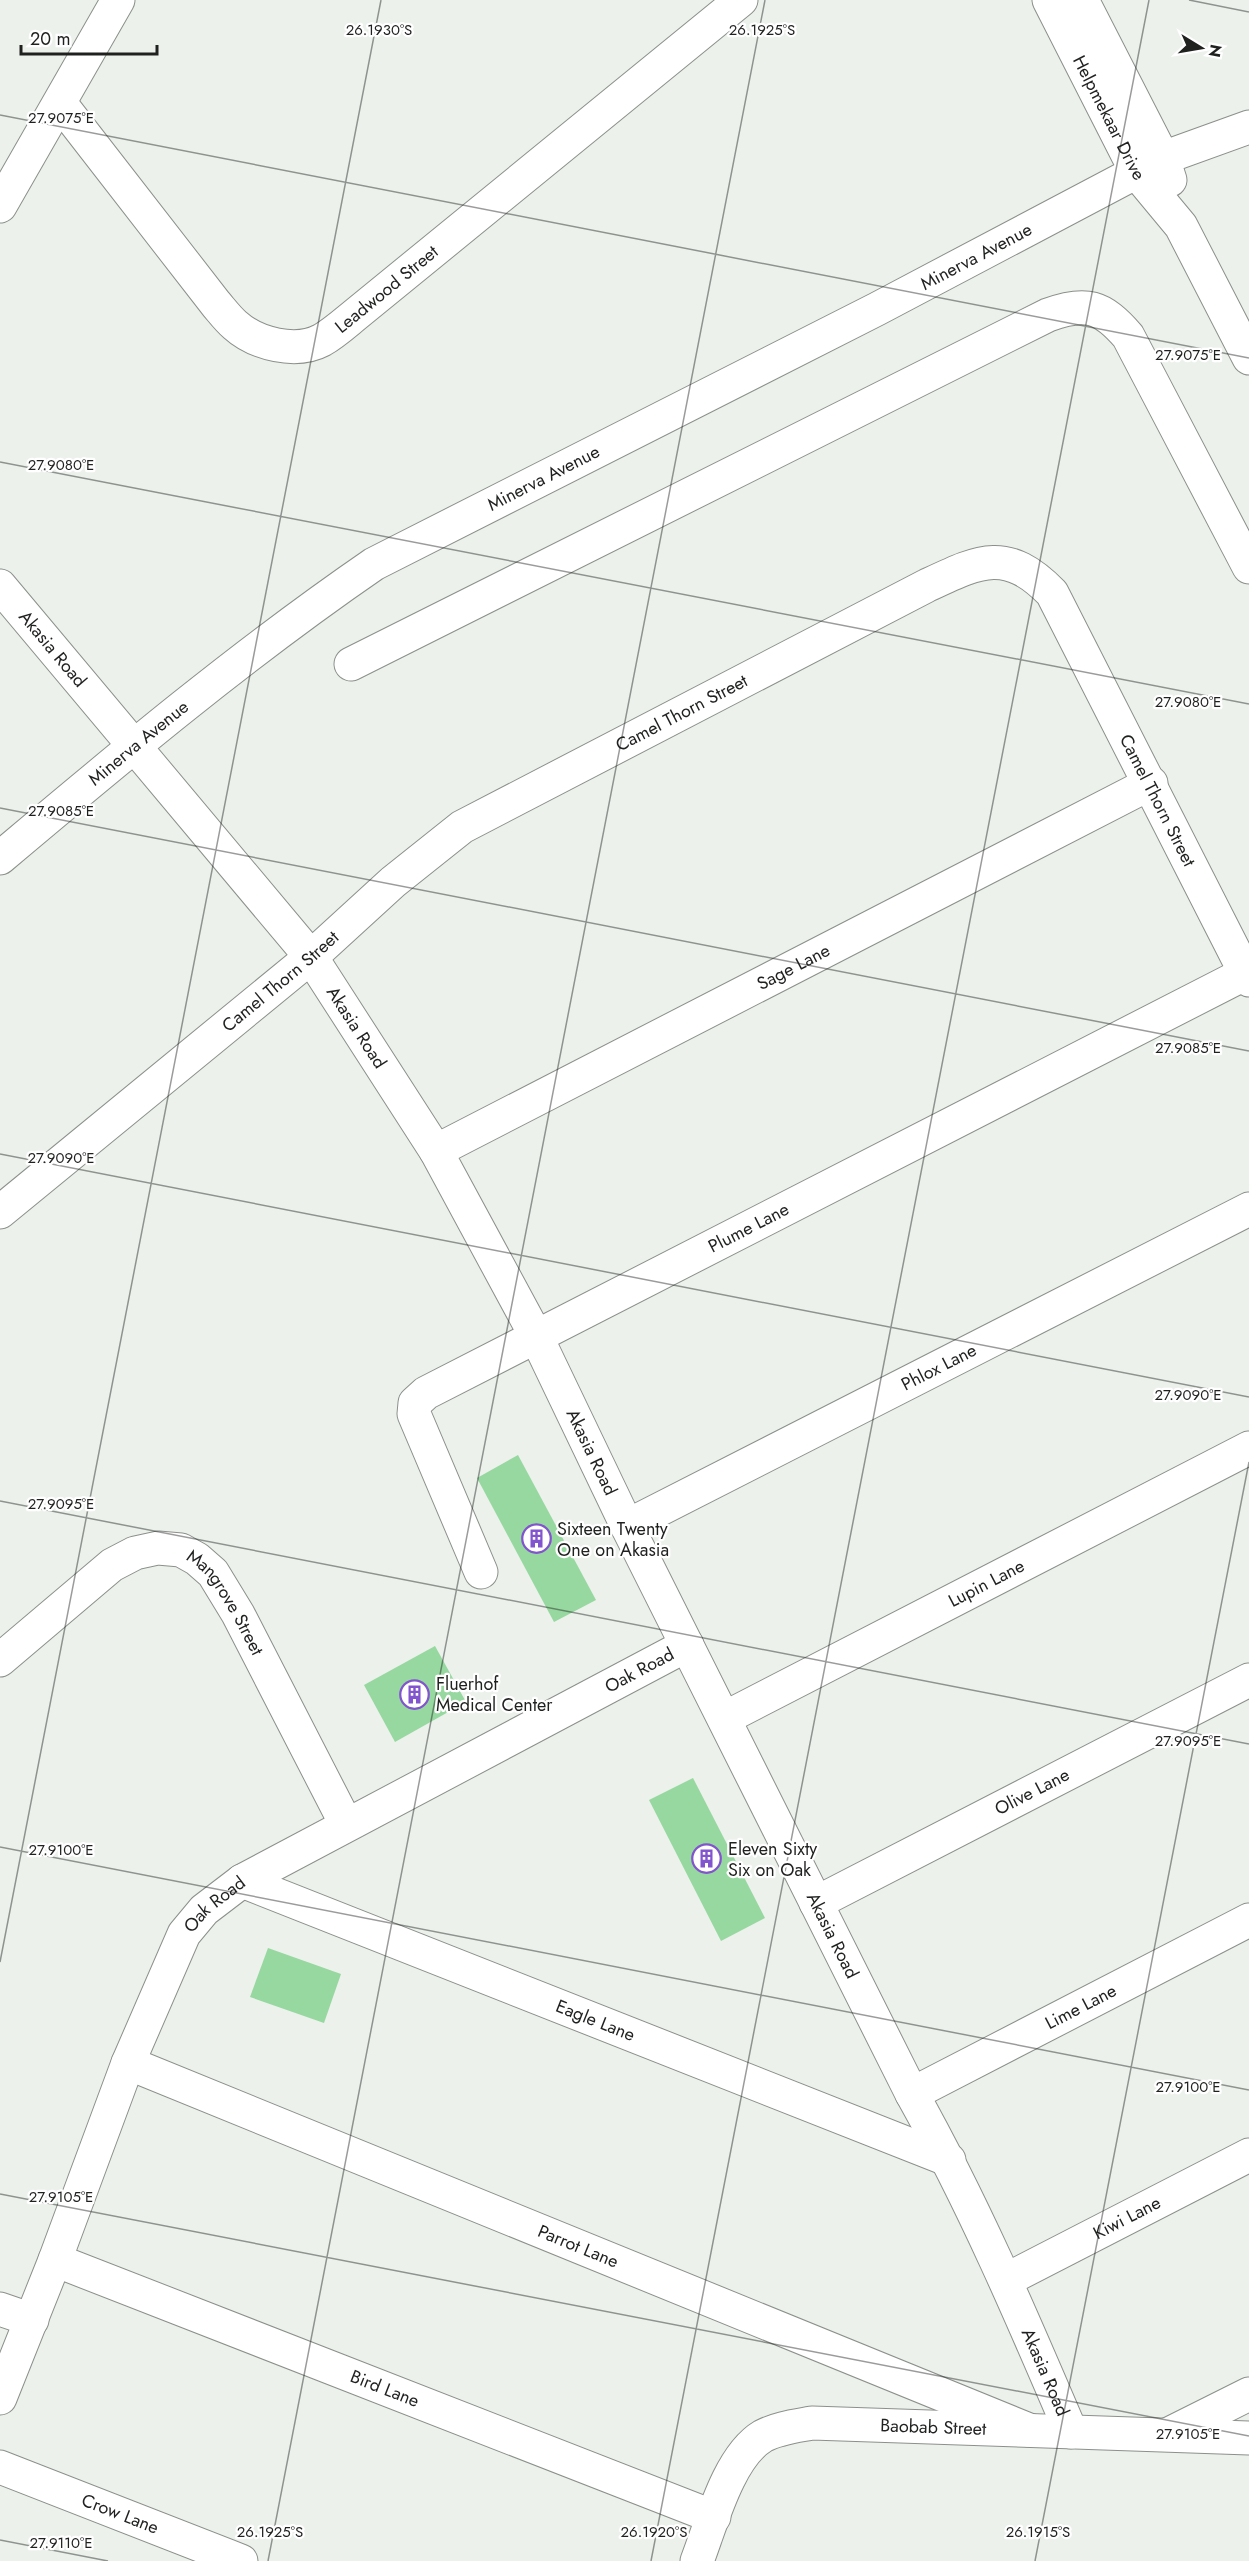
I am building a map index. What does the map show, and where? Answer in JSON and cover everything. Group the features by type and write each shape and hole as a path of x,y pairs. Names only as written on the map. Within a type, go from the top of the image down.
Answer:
{"street":[{"path":"0,206 118,0"},
{"name":"Leadwood Street","path":"60,103 236,326 268,342 298,347 320,341 355,315 741,0"},
{"name":"Helpmekaar Drive","path":"1049,0 1150,166 1249,358"},
{"name":"Helpmekaar Drive","path":"1083,0 1150,166"},
{"name":"Minerva Avenue","path":"0,858 135,745 315,605 374,564 867,314 1150,166 1249,127"},
{"path":"351,664 1048,315 1081,306 1099,310 1114,319 1128,336 1249,567"},
{"name":"Camel Thorn Street","path":"0,1212 310,957 393,882 462,827 926,586 969,566 987,562 1019,567 1035,576 1052,593 1151,783 1247,976"},
{"name":"Akasia Road","path":"0,586 310,957 436,1151 536,1336 627,1526 912,2094 949,2160 1006,2280 1071,2432"},
{"name":"Sage Lane","path":"436,1151 1151,783"},
{"name":"Plume Lane","path":"481,1572 414,1414 415,1403 426,1393 1247,976"},
{"name":"Phlox Lane","path":"627,1526 1249,1209"},
{"name":"Lupin Lane","path":"725,1718 1249,1448"},
{"name":"Mangrove Street","path":"0,1660 112,1565 135,1553 158,1548 181,1550 197,1559 213,1573 238,1614 346,1824"},
{"name":"Oak Road","path":"0,2398 55,2260 128,2063 184,1934 204,1910 242,1881 687,1645"},
{"name":"Olive Lane","path":"816,1903 1249,1680"},
{"name":"Eagle Lane","path":"242,1881 949,2160"},
{"name":"Lime Lane","path":"912,2094 1249,1920"},
{"name":"Parrot Lane","path":"128,2063 1029,2430"},
{"name":"Kiwi Lane","path":"1006,2280 1249,2155"},
{"name":"Bird Lane","path":"55,2260 714,2517"},
{"path":"0,2309 32,2320"},
{"path":"1167,2435 1249,2394"},
{"name":"Baobab Street","path":"697,2561 730,2477 744,2452 762,2437 783,2428 812,2423 1249,2438"},
{"name":"Crow Lane","path":"0,2466 241,2561"}],"building":[{"name":"Sixteen Twenty One on Akasia","path":"518,1455 596,1600 554,1622 477,1478"},
{"name":"Fluerhof Medical Center","path":"435,1646 466,1702 395,1742 364,1685"},
{"name":"Eleven Sixty Six on Oak","path":"693,1778 765,1918 721,1941 649,1800"},
{"path":"268,1948 341,1974 324,2023 250,1997"}],"place":[{"name":"Sixteen Twenty One on Akasia","path":"536,1539"},
{"name":"Fluerhof Medical Center","path":"415,1694"},
{"name":"Eleven Sixty Six on Oak","path":"707,1859"}]}
